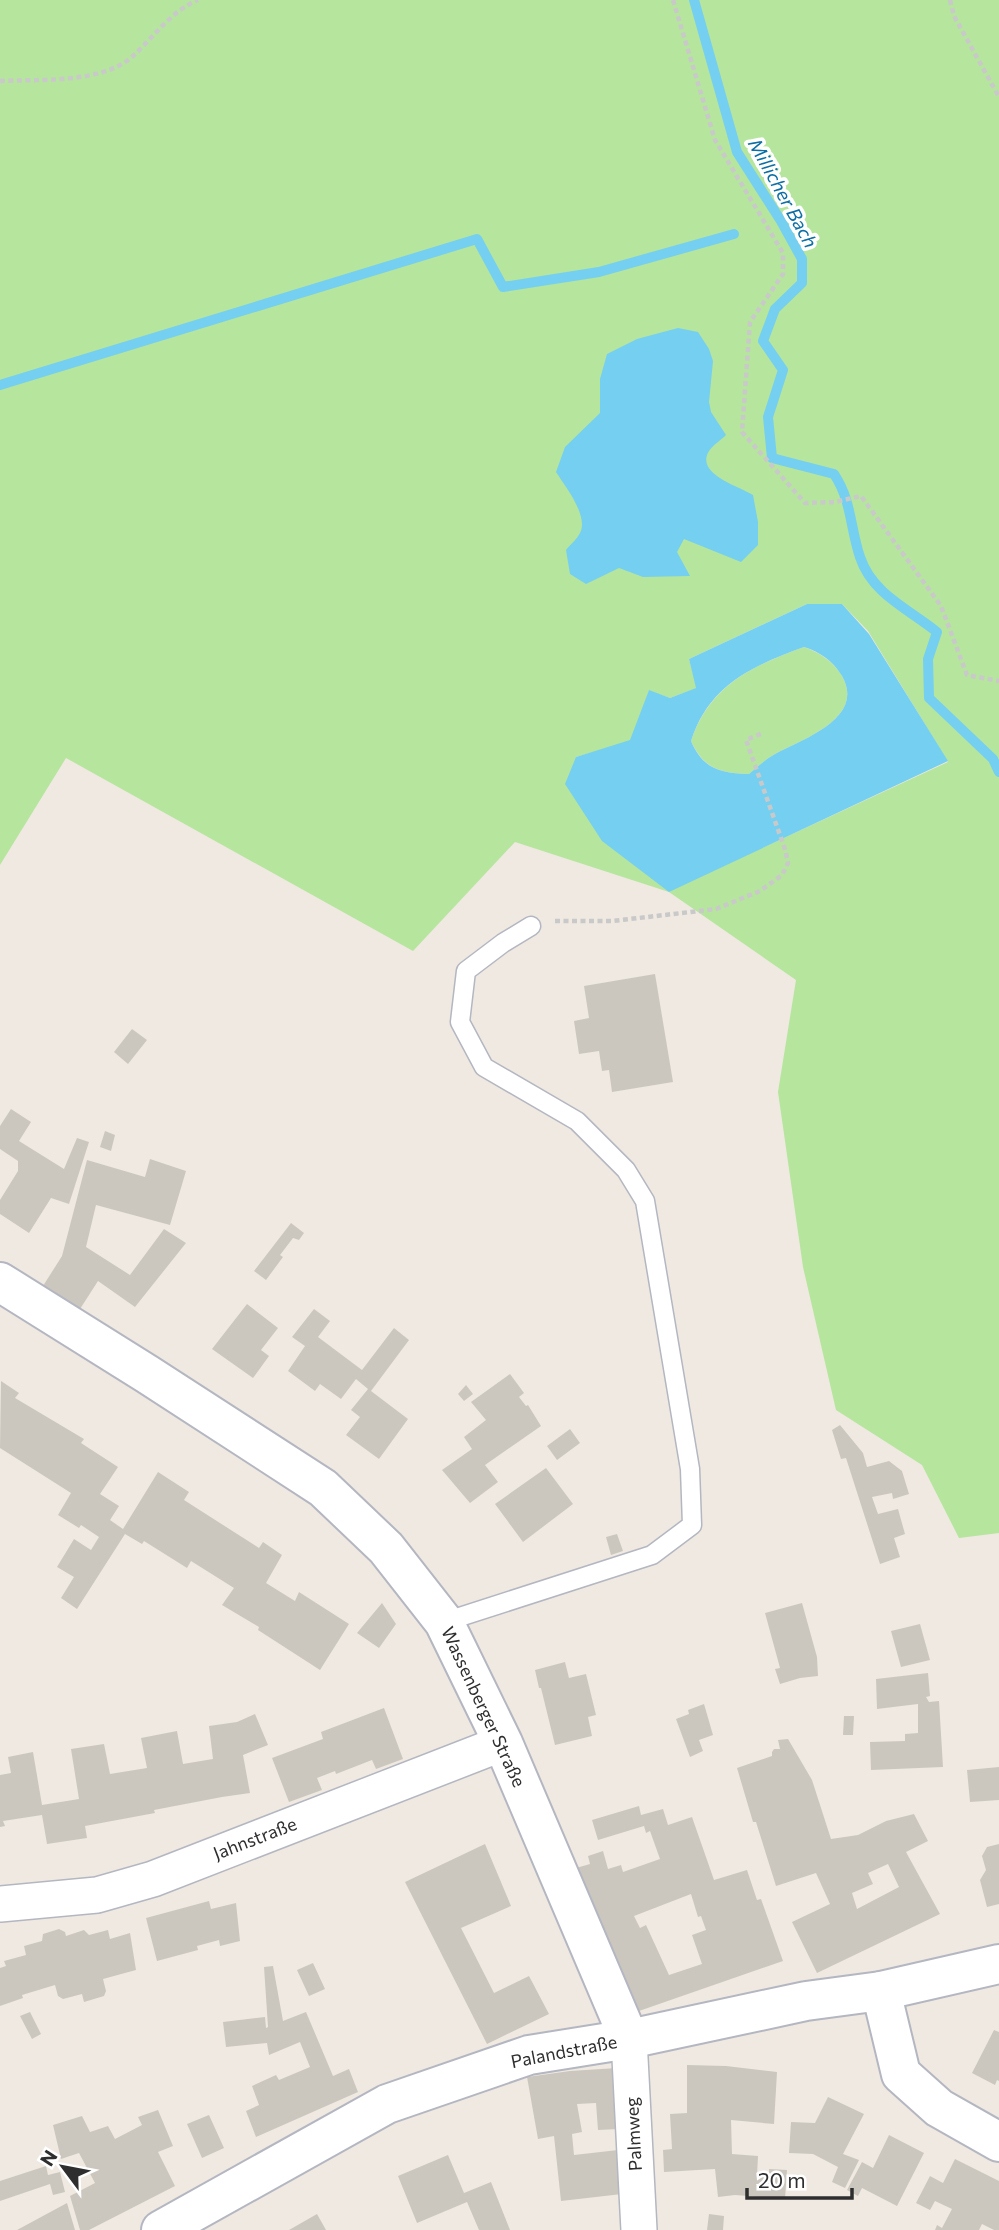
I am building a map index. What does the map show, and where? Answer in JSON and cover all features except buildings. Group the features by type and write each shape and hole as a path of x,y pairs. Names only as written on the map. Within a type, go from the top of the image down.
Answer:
{"street":[{"name":"Wassenberger Straße","path":"0,1282 323,1488 386,1548 444,1622 503,1743 629,2039"},
{"name":"Jahnstraße","path":"0,1904 97,1895 153,1879 503,1743"},
{"name":"Palandstraße","path":"161,2230 387,2104 529,2054 629,2039 806,2001 881,1991 999,1964"},
{"path":"881,1991 901,2074 939,2108 999,2142"},
{"name":"Palmweg","path":"629,2039 639,2230"}],"lane":[{"path":"444,1622 652,1555 692,1525 690,1469 645,1201 626,1170 577,1121 484,1067 460,1022 466,971 531,926"}],"path":[{"path":"0,81 92,76 129,59 185,6 198,0"},
{"path":"673,0 715,140 783,253 783,274 750,322 742,432 806,503 835,502 861,496 941,606 967,675 999,681"},
{"path":"950,0 954,16 999,97"},
{"path":"531,926 549,922 613,921 716,909 760,891 782,875 788,863 785,849 746,740 763,733"}],"green space":[{"path":"0,0 999,0 999,1533 959,1538 922,1465 836,1410 803,1267 778,1092 796,980 669,892 515,842 413,951 66,758 0,865","holes":["807,604 842,604 868,631 948,762 669,891 576,757 631,741 649,691 670,698 697,688 689,659"]},
{"path":"804,647 826,658 842,676 847,691 846,704 839,715 815,734 772,756 749,774 721,771 701,758 691,741 709,705 721,692 750,670"}],"water":[{"path":"678,328 698,332 709,349 713,361 709,402 711,412 726,435 709,451 706,459 713,473 753,495 758,522 758,545 741,562 684,539 677,552 690,576 643,577 619,568 586,584 570,574 566,550 580,533 581,518 575,501 556,472 565,447 600,413 600,379 607,354 637,339"},
{"path":"807,604 842,604 869,634 948,761 669,892 602,841 565,784 576,757 630,740 649,690 670,698 696,688 689,659","holes":["804,647 821,654 842,676 847,691 846,704 839,715 815,734 772,756 749,774 721,771 701,758 691,741 709,705 721,692 750,670"]}],"waterway":[{"name":"Millicher Bach","path":"694,0 737,152 802,259 802,283 775,309 763,341 783,370 768,417 772,458 834,474 844,494 860,557 873,581 892,600 937,632 928,659 929,698 993,759 999,772"},
{"path":"0,385 477,239 503,287 599,272 734,234"}]}
